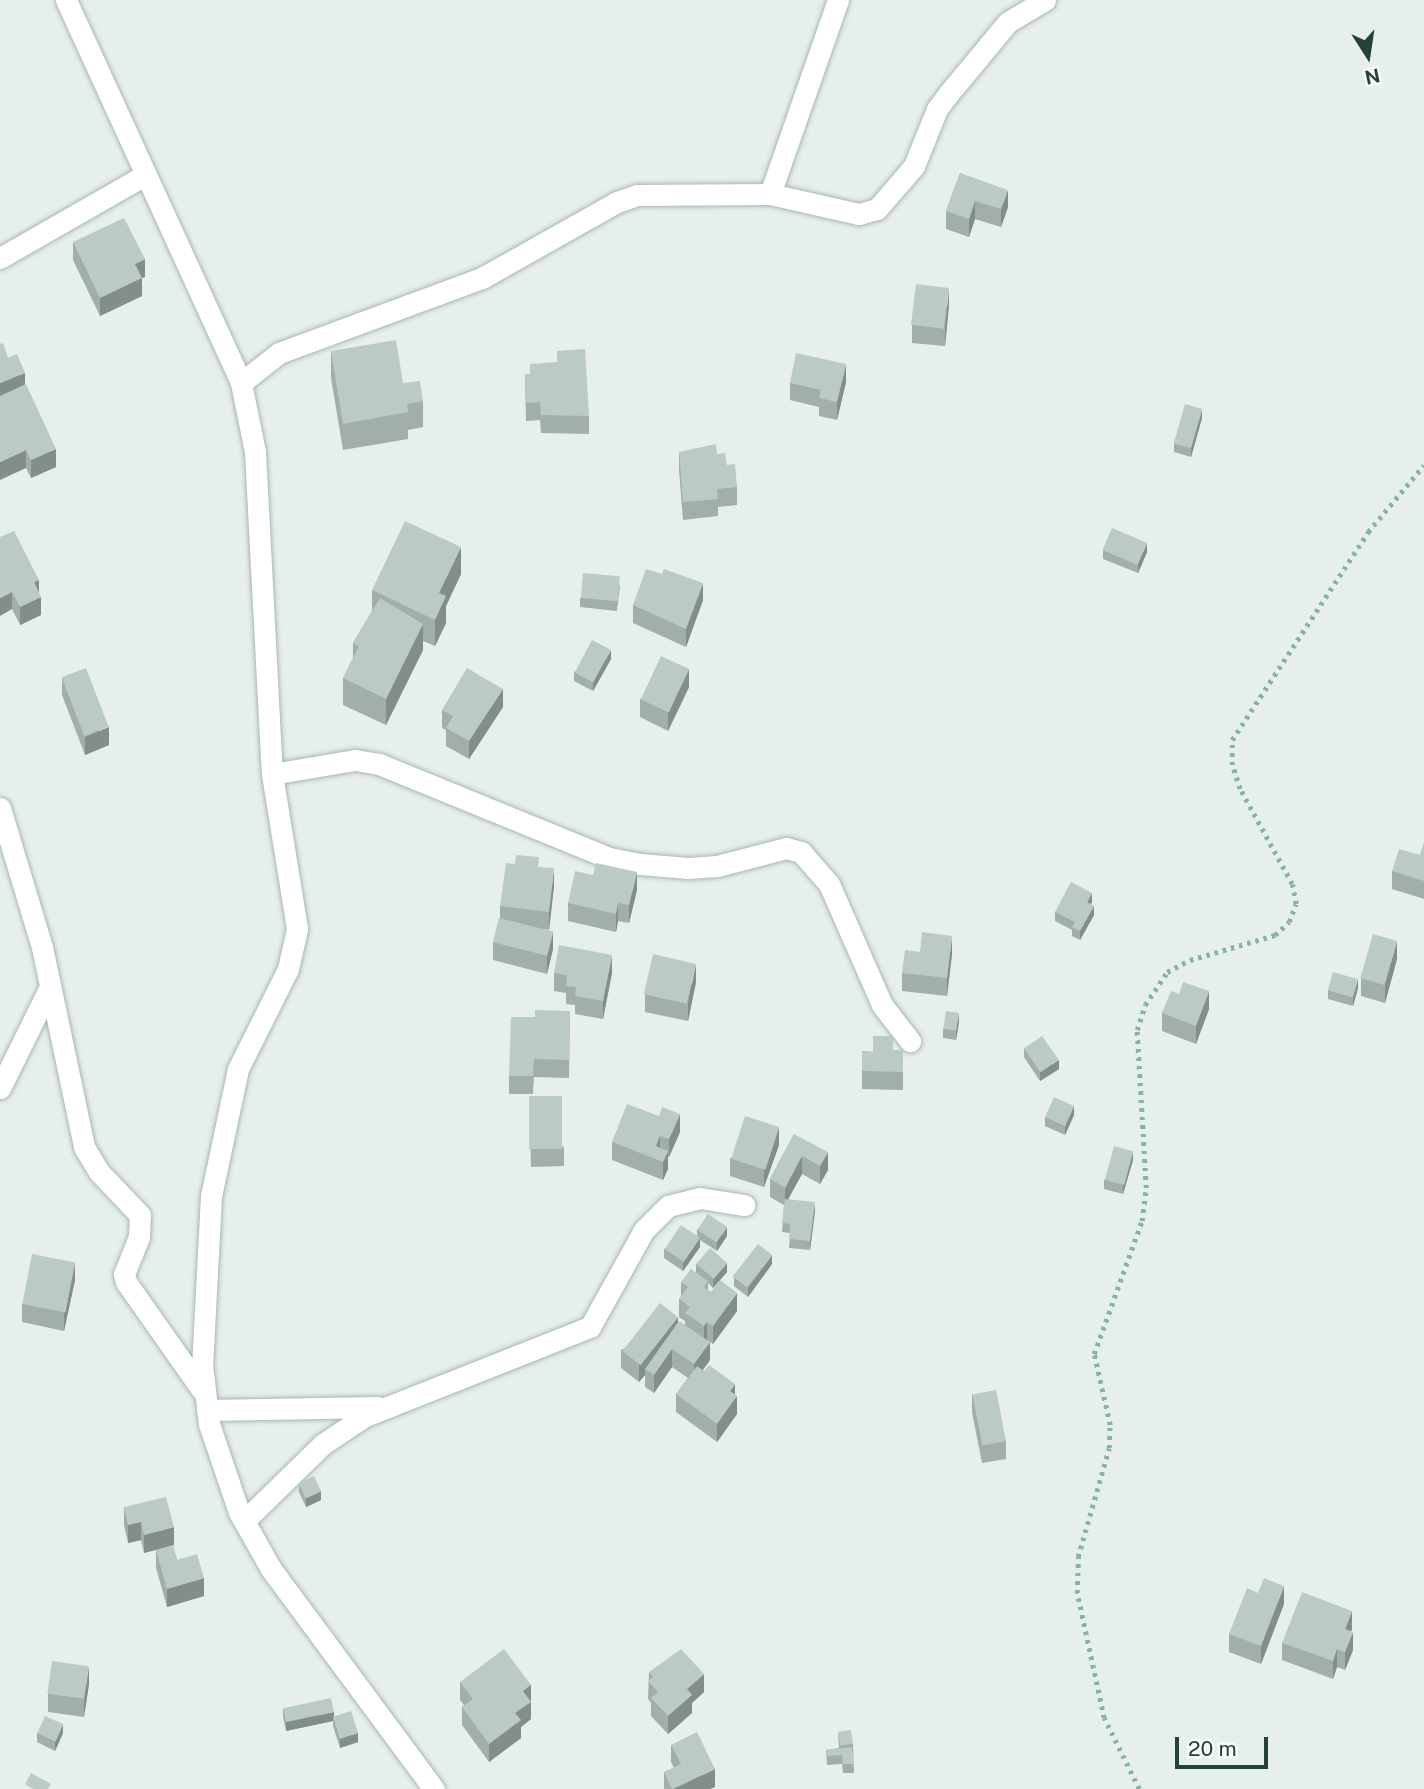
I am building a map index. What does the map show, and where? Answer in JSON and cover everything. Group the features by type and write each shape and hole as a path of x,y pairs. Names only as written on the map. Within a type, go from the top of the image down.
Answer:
{"street":[{"path":"66,0 241,383 255,452 272,774 297,929 288,969 238,1069 211,1196 205,1401"},
{"path":"770,194 838,0"},
{"path":"241,383 279,353 482,278 617,202 666,192 770,194 859,214 877,209 914,166 943,101 1008,22 1045,0"},
{"path":"0,258 145,175"},
{"path":"272,774 355,760 379,764 608,858 640,864 688,868 717,866 786,848 801,852 829,884 882,1005 910,1041"},
{"path":"0,808 50,989 83,1147 99,1172 139,1216 139,1237 124,1274 126,1282 205,1401 244,1521 271,1569 434,1789"},
{"path":"0,1088 50,989"},
{"path":"244,1521 323,1444 365,1416 590,1327 643,1230 668,1206 700,1198 744,1205"},
{"path":"205,1401 387,1407"}],"path":[{"path":"1139,1789 1104,1718 1077,1593 1078,1557 1109,1448 1110,1425 1094,1354 1142,1221 1146,1188 1137,1030 1145,1005 1167,972 1190,960 1275,934 1289,922 1296,904 1292,884 1240,789 1232,765 1232,740 1368,532 1424,465"}],"building":[{"path":"960,173 1008,190 1001,209 975,201 969,219 946,211"},
{"path":"124,218 145,259 135,264 142,278 100,298 73,242"},
{"path":"916,284 949,288 944,329 911,325"},
{"path":"396,340 403,383 420,381 423,401 407,404 408,412 343,424 331,351"},
{"path":"3,343 8,358 17,354 25,373 0,383 0,344"},
{"path":"585,349 589,416 541,415 540,402 526,403 525,374 530,374 530,364 557,362 557,351"},
{"path":"796,353 846,364 837,402 819,398 821,390 790,383"},
{"path":"26,384 56,449 31,460 26,450 0,462 0,396"},
{"path":"1185,404 1202,409 1191,448 1174,443"},
{"path":"716,444 717,454 725,453 727,465 735,464 737,487 717,489 718,499 683,502 679,452"},
{"path":"405,521 461,547 439,593 446,596 435,620 372,590"},
{"path":"1112,528 1147,543 1138,565 1103,550"},
{"path":"14,531 39,580 34,582 41,597 20,607 12,592 0,598 0,537"},
{"path":"646,569 662,574 664,569 703,583 686,629 633,605"},
{"path":"583,573 620,576 618,601 581,598"},
{"path":"380,598 423,624 386,699 343,678 359,646 353,643"},
{"path":"592,640 611,650 593,683 575,673"},
{"path":"661,656 689,669 669,713 641,700"},
{"path":"86,668 109,727 84,736 62,677"},
{"path":"467,668 503,689 469,741 446,728 453,716 442,710"},
{"path":"1424,843 1424,881 1392,871 1399,849 1420,855"},
{"path":"516,855 539,857 538,867 554,868 549,912 500,906 506,863 515,864"},
{"path":"596,863 637,872 629,905 618,903 616,914 568,903 575,871 593,875"},
{"path":"1071,882 1092,893 1087,902 1094,906 1080,931 1072,927 1075,922 1055,912"},
{"path":"499,918 553,932 547,956 493,942"},
{"path":"922,932 952,936 947,978 902,973 905,950 920,952"},
{"path":"1373,934 1397,941 1384,985 1360,978"},
{"path":"559,945 612,955 603,1001 575,996 576,987 566,986 567,975 554,973"},
{"path":"653,954 696,964 687,1004 644,994"},
{"path":"1333,972 1358,979 1353,997 1328,990"},
{"path":"1183,982 1209,991 1196,1026 1162,1013 1171,991 1179,994"},
{"path":"535,1010 570,1011 569,1060 534,1059 533,1076 509,1076 511,1017 535,1017"},
{"path":"946,1011 959,1013 956,1031 943,1029"},
{"path":"873,1036 893,1036 893,1050 903,1050 903,1072 862,1071 862,1051 873,1052"},
{"path":"1042,1036 1059,1060 1041,1072 1024,1049"},
{"path":"529,1096 562,1096 562,1149 529,1149"},
{"path":"1054,1097 1074,1106 1065,1126 1045,1117"},
{"path":"627,1104 659,1116 662,1107 680,1114 669,1139 660,1136 656,1146 668,1151 663,1162 612,1142"},
{"path":"745,1116 779,1127 765,1170 731,1159"},
{"path":"794,1134 828,1152 820,1166 802,1156 785,1188 770,1179"},
{"path":"1114,1146 1133,1151 1124,1185 1105,1180"},
{"path":"785,1199 815,1202 810,1241 789,1239 790,1224 782,1223"},
{"path":"708,1214 727,1227 716,1243 697,1230"},
{"path":"681,1225 700,1238 684,1262 665,1249"},
{"path":"758,1244 772,1255 747,1287 733,1276"},
{"path":"710,1248 727,1263 714,1279 696,1264"},
{"path":"32,1254 75,1262 65,1312 22,1304"},
{"path":"691,1269 708,1281 704,1287 711,1292 720,1280 737,1293 713,1326 707,1322 704,1326 685,1313 690,1307 679,1299 688,1287 681,1282"},
{"path":"660,1303 678,1317 641,1365 622,1351"},
{"path":"679,1321 710,1342 694,1364 672,1349 654,1375 645,1369"},
{"path":"709,1365 735,1384 730,1391 737,1396 717,1424 676,1394 697,1366 704,1371"},
{"path":"996,1390 1006,1441 982,1446 972,1395"},
{"path":"314,1476 321,1491 306,1499 299,1483"},
{"path":"166,1497 174,1527 144,1535 141,1522 128,1525 124,1507"},
{"path":"173,1545 177,1560 197,1554 204,1578 167,1589 156,1550"},
{"path":"1264,1578 1284,1586 1261,1646 1229,1634 1247,1588 1258,1593"},
{"path":"1302,1592 1352,1611 1345,1629 1353,1632 1345,1652 1337,1649 1333,1661 1282,1643"},
{"path":"504,1649 531,1685 523,1691 531,1702 515,1713 521,1720 489,1744 462,1707 473,1699 460,1682"},
{"path":"681,1649 704,1674 687,1689 692,1695 668,1716 651,1698 658,1692 648,1681 653,1677 649,1672"},
{"path":"52,1661 89,1666 84,1699 47,1694"},
{"path":"331,1698 334,1712 286,1722 283,1708"},
{"path":"351,1711 358,1733 340,1739 333,1717"},
{"path":"45,1716 63,1724 56,1741 37,1733"},
{"path":"851,1730 853,1744 840,1746 838,1732"},
{"path":"697,1732 715,1769 672,1789 664,1772 681,1764 671,1745"},
{"path":"852,1747 854,1764 843,1764 842,1755 827,1756 826,1750"},
{"path":"31,1773 51,1784 48,1789 33,1789 25,1784"}]}
